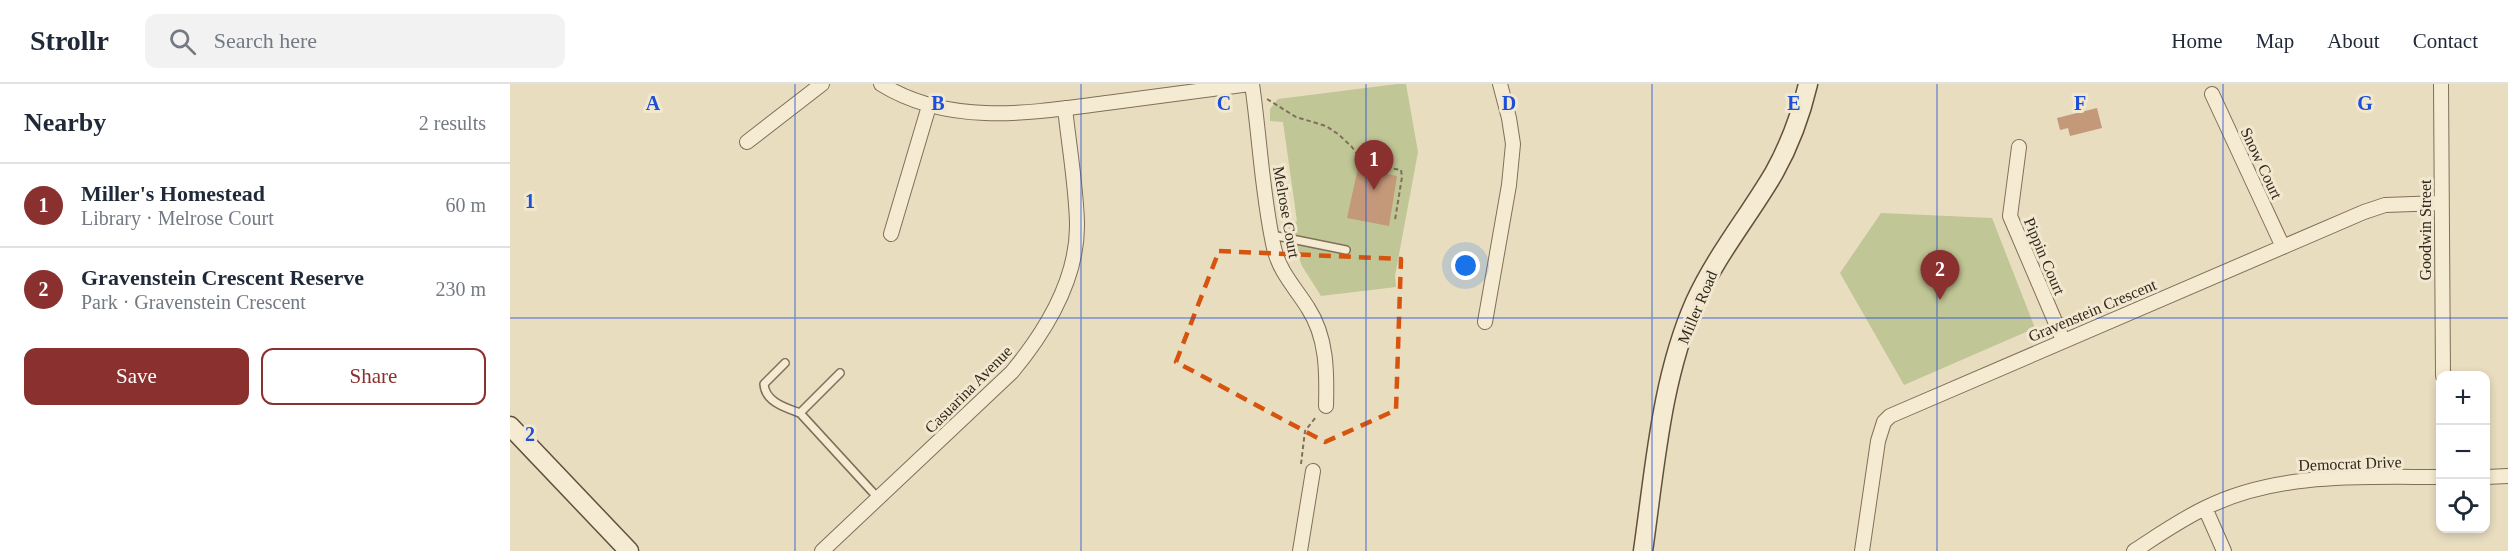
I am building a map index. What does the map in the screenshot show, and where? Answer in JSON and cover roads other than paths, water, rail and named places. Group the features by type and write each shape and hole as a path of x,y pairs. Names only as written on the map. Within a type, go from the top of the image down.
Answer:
{"main road":[{"name":"Miller Road","path":"1643,551 1671,374 1695,302 1718,259 1775,171 1803,105 1808,84"},
{"path":"510,426 628,551"}],"street":[{"path":"747,142 822,84"},
{"path":"881,84 929,106 969,113 1021,113 1251,84"},
{"path":"1137,84 1139,98"},
{"name":"Melrose Court","path":"1251,84 1272,235 1280,269 1309,308 1320,331 1327,366 1326,406"},
{"path":"1485,322 1509,185 1513,144 1500,84"},
{"name":"Goodwin Street","path":"2441,84 2443,371"},
{"name":"Snow Court","path":"2212,94 2283,246"},
{"path":"891,234 929,106"},
{"name":"Casuarina Avenue","path":"822,551 1012,372 1051,318 1073,258 1077,224 1065,108"},
{"name":"Pippin Court","path":"2019,147 2010,216 2064,340"},
{"name":"Gravenstein Crescent","path":"1862,551 1878,441 1884,422 1899,411 2283,246 2385,205 2441,203"},
{"path":"1300,551 1307,470"},
{"path":"2490,477 2508,476"},
{"name":"Democrat Drive","path":"2134,551 2205,508 2239,495 2303,480 2436,477"},
{"path":"2205,508 2224,551"}],"lane":[{"path":"1272,235 1346,250"},
{"path":"785,363 767,379 764,390 771,399 800,413 878,498"},
{"path":"800,413 840,373"}],"place":[{"name":"Miller's Homestead","path":"1374,190"},
{"name":"Gravenstein Crescent Reserve","path":"1940,300"}]}
